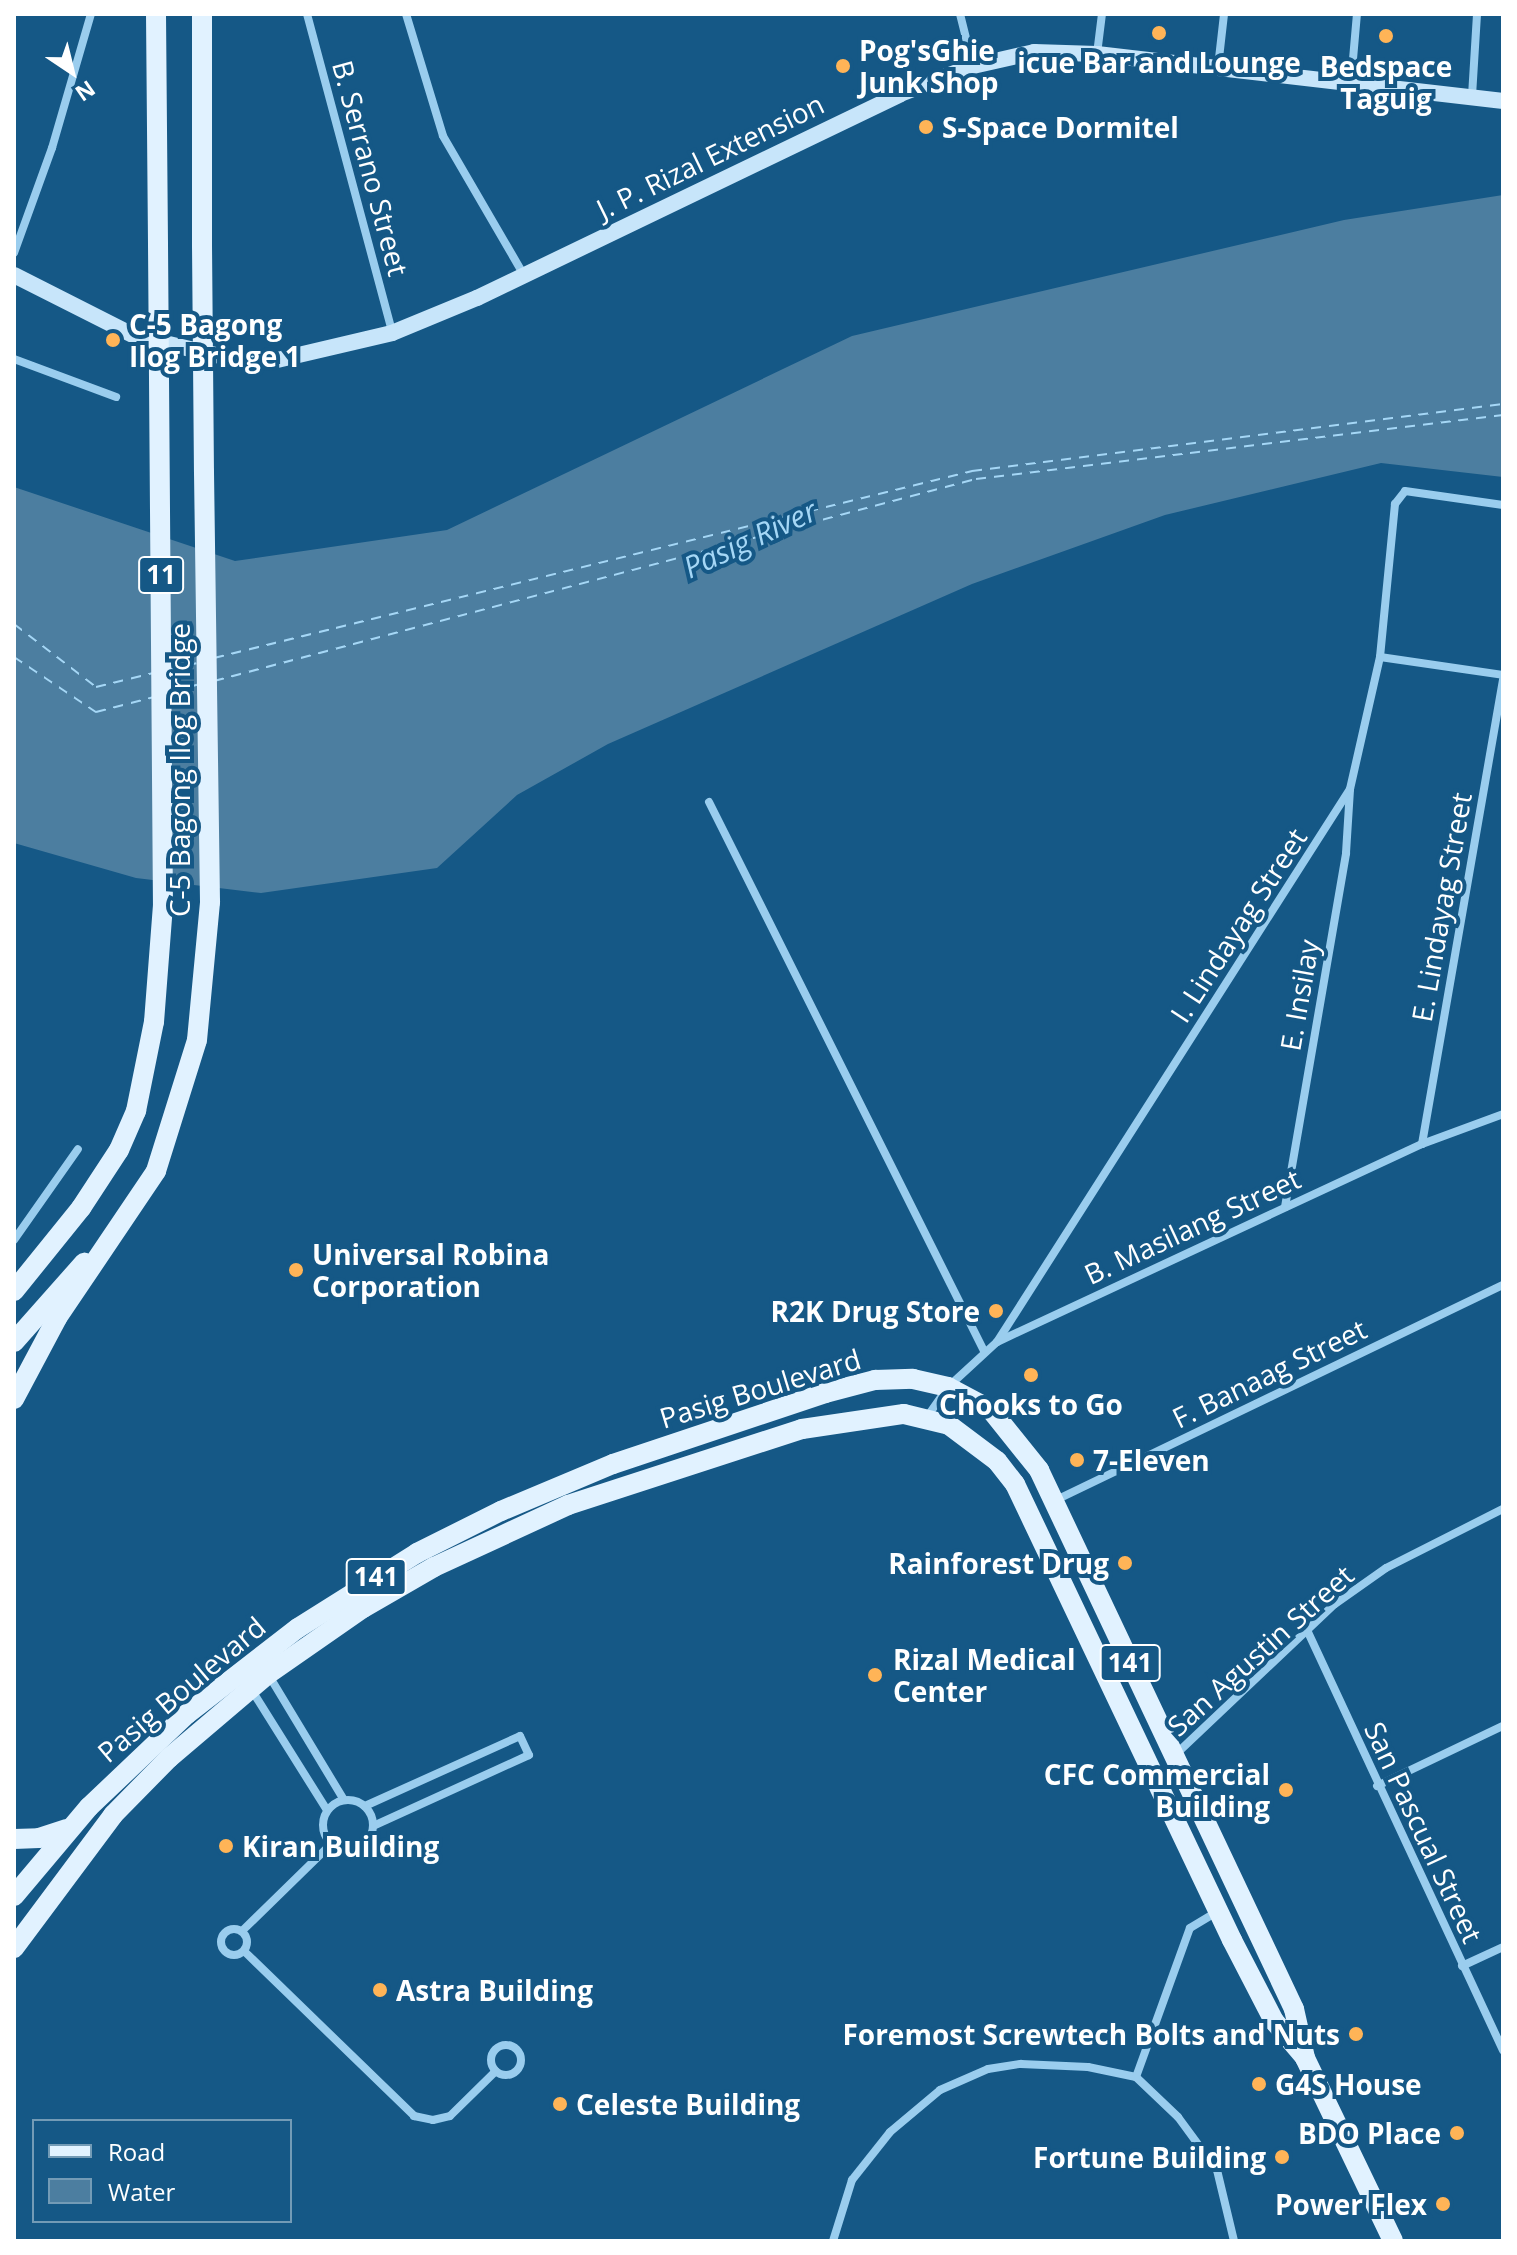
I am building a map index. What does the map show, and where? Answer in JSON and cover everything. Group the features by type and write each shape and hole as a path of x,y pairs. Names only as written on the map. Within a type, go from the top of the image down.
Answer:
{"main road":[{"name":"C-5 Bagong Ilog Bridge","path":"81,1208 119,1150 136,1111 154,1022 163,906 156,14"},
{"name":"C-5 Bagong Ilog Bridge","path":"118,1229 156,1171 175,1122 197,1040 207,934 202,14"},
{"name":"J. P. Rizal Extension","path":"14,275 135,336 228,358 299,357 392,333 524,275 900,94 973,66 1034,52 1097,54 1503,101"},
{"path":"14,1273 81,1208"},
{"name":"11","path":"14,1291 81,1208"},
{"path":"14,1399 57,1318 118,1229"},
{"name":"11","path":"14,1342 41,1305 118,1229"},
{"name":"Pasig Boulevard","path":"14,1896 70,1827 152,1745 260,1655 377,1577 459,1531 613,1464 825,1393 875,1380 913,1379 948,1387 982,1403 1020,1441 1055,1501 1294,2009 1305,2058 1393,2241"},
{"name":"Pasig Boulevard","path":"14,1948 113,1815 169,1758 268,1674 434,1567 568,1505 831,1421 927,1417 978,1444 1015,1484 1218,1911 1274,2021 1305,2058"},
{"path":"14,1839 39,1838 70,1827"}],"street":[{"path":"14,253 91,14"},
{"name":"B. Serrano Street","path":"307,14 392,333"},
{"path":"406,14 443,136 524,275"},
{"path":"960,14 973,66"},
{"path":"1097,54 1102,14"},
{"path":"1218,67 1224,14"},
{"path":"1351,82 1357,14"},
{"path":"1472,96 1477,14"},
{"path":"14,359 116,397"},
{"name":"I. Lindayag Street","path":"997,1342 1350,789 1380,657 1395,504 1405,491 1503,505"},
{"path":"1380,657 1503,677"},
{"name":"E. Lindayag Street","path":"1422,1144 1503,677"},
{"name":"E. Insilay","path":"1285,1207 1346,853 1350,789"},
{"path":"709,802 912,1215 984,1351"},
{"name":"B. Masilang Street","path":"927,1417 948,1387 997,1342 1422,1144 1503,1114"},
{"path":"14,1240 78,1149"},
{"name":"F. Banaag Street","path":"1055,1501 1503,1285"},
{"name":"San Agustin Street","path":"1174,1757 1307,1630 1386,1568 1503,1509"},
{"name":"San Pascual Street","path":"1307,1630 1503,2051"},
{"path":"268,1674 344,1800 365,1806 520,1736 529,1755 373,1826 358,1848 331,1844"},
{"path":"251,1688 327,1810"},
{"path":"1377,1786 1503,1726"},
{"path":"331,1844 322,1827 327,1810 344,1800"},
{"path":"365,1806 373,1826"},
{"path":"244,1951 234,1955 222,1946 227,1932 242,1931 331,1844"},
{"path":"1136,2077 1190,1928 1218,1911"},
{"path":"242,1931 247,1940 244,1951"},
{"path":"1462,1966 1503,1947"},
{"path":"244,1951 414,2116 433,2120 450,2116 496,2071"},
{"path":"833,2241 852,2180 867,2158 940,2090 988,2069 1021,2064 1088,2067 1136,2077 1178,2117 1217,2170 1234,2241"}],"water":[{"name":"Pasig River","path":"1503,195 1503,477 1381,463 1165,515 972,584 608,744 517,795 437,868 261,893 136,878 14,843 14,487 235,561 447,530 852,336 1344,220"}],"ferry route":[{"path":"214,658 972,471 1503,404"},
{"path":"214,681 976,479 1503,415"},
{"path":"14,624 96,687 153,673"},
{"path":"14,657 96,712 154,697"},
{"path":"171,669 196,663"},
{"path":"172,692 197,685"}],"place":[{"name":"icue Bar and Lounge","path":"1159,33"},
{"name":"Bedspace Taguig","path":"1386,36"},
{"name":"Pog'sGhie Junk Shop","path":"843,66"},
{"name":"S-Space Dormitel","path":"926,127"},
{"name":"C-5 Bagong Ilog Bridge 1","path":"113,340"},
{"name":"Universal Robina Corporation","path":"296,1270"},
{"name":"R2K Drug Store","path":"996,1311"},
{"name":"Chooks to Go","path":"1031,1375"},
{"name":"7-Eleven","path":"1077,1460"},
{"name":"Rainforest Drug","path":"1125,1563"},
{"name":"Rizal Medical Center","path":"875,1675"},
{"name":"CFC Commercial Building","path":"1286,1790"},
{"name":"Kiran Building","path":"226,1846"},
{"name":"Astra Building","path":"380,1990"},
{"name":"Foremost Screwtech Bolts and Nuts","path":"1356,2034"},
{"name":"G4S House","path":"1259,2084"},
{"name":"Celeste Building","path":"560,2104"},
{"name":"BDO Place","path":"1457,2133"},
{"name":"Fortune Building","path":"1282,2157"},
{"name":"Power Flex","path":"1443,2204"}]}
